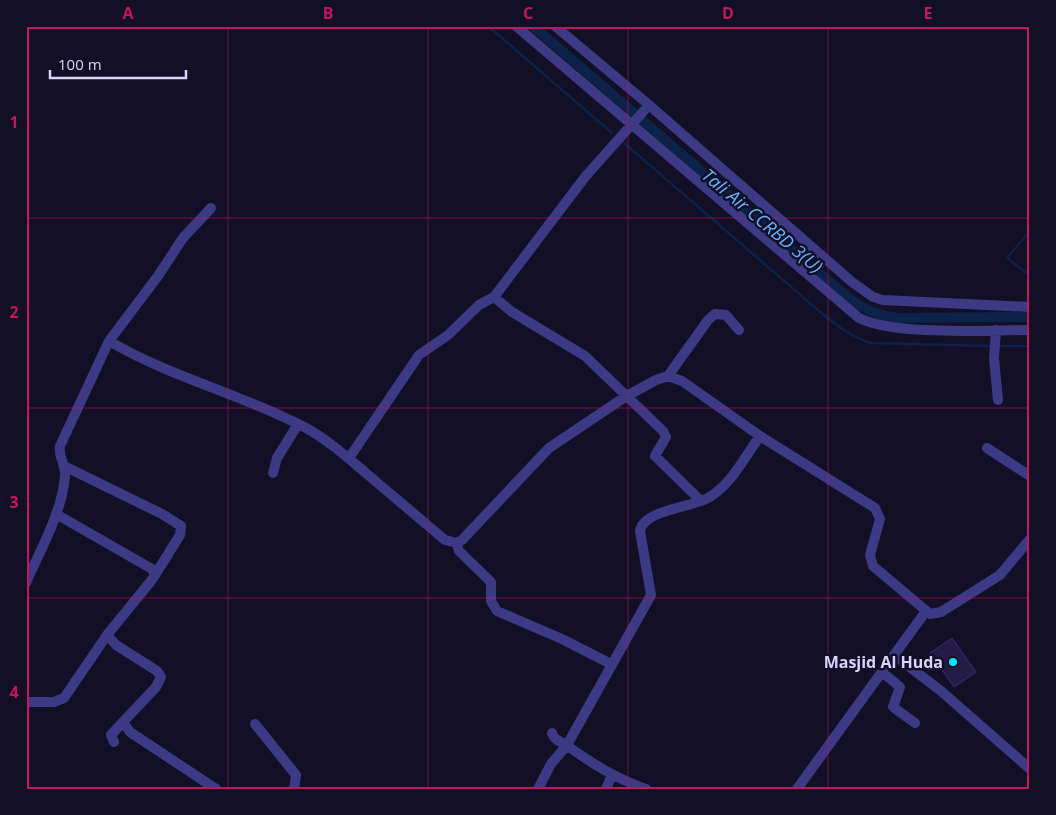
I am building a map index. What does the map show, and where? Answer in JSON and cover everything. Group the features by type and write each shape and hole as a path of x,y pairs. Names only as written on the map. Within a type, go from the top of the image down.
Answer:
{"street":[{"path":"516,26 634,122 859,318 870,324 995,341 1030,330"},
{"path":"555,26 852,282 873,297 905,302 1030,307"},
{"path":"348,458 419,355 448,335 479,305 494,296 585,178 647,107"},
{"path":"26,583 56,514 66,476 59,452 62,441 109,341 158,276 183,238 211,208"},
{"path":"494,296 512,312 585,356 625,397 666,434 666,437 655,453 656,458 701,501"},
{"path":"109,341 158,367 243,398 316,434 348,458 445,540 456,542 468,535 549,448 625,397 656,380 668,376 708,320 715,314 726,315 739,330"},
{"path":"995,341 998,400"},
{"path":"668,376 682,381 760,436 874,508 880,520 870,556 873,566 926,611 934,614 941,612 990,582 1000,575 1030,539"},
{"path":"273,473 277,458 298,424"},
{"path":"538,789 551,764 567,745 652,590 640,531 641,526 649,519 668,510 715,495 723,487 760,436"},
{"path":"987,448 1030,476"},
{"path":"26,702 54,702 64,698 107,635 155,575 180,535 181,526 162,514 64,466"},
{"path":"56,514 132,556 152,569 155,575"},
{"path":"456,542 459,551 491,582 491,601 498,611 562,639 611,664"},
{"path":"796,789 926,611"},
{"path":"107,635 116,645 157,671 161,677 156,687 134,708 111,735 114,742"},
{"path":"894,655 941,691 1030,769"},
{"path":"882,672 900,687 893,707 915,723"},
{"path":"123,722 130,732 216,789"},
{"path":"255,724 296,776 294,789"},
{"path":"552,733 554,738 567,745 573,752 612,775 646,789"},
{"path":"606,789 612,775"}],"building":[{"name":"Masjid Al Huda","path":"952,638 976,672 954,687 930,653"}],"waterway":[{"path":"488,26 612,133"},
{"name":"Tali Air CCRBD 3(U)","path":"533,26 857,304 878,314 897,318 1030,317"},
{"path":"623,142 819,311 850,334 871,343 991,346"},
{"path":"1030,231 1007,258 1030,276"},
{"path":"997,346 1030,346"}],"place":[{"name":"Masjid Al Huda","path":"953,662"}]}
